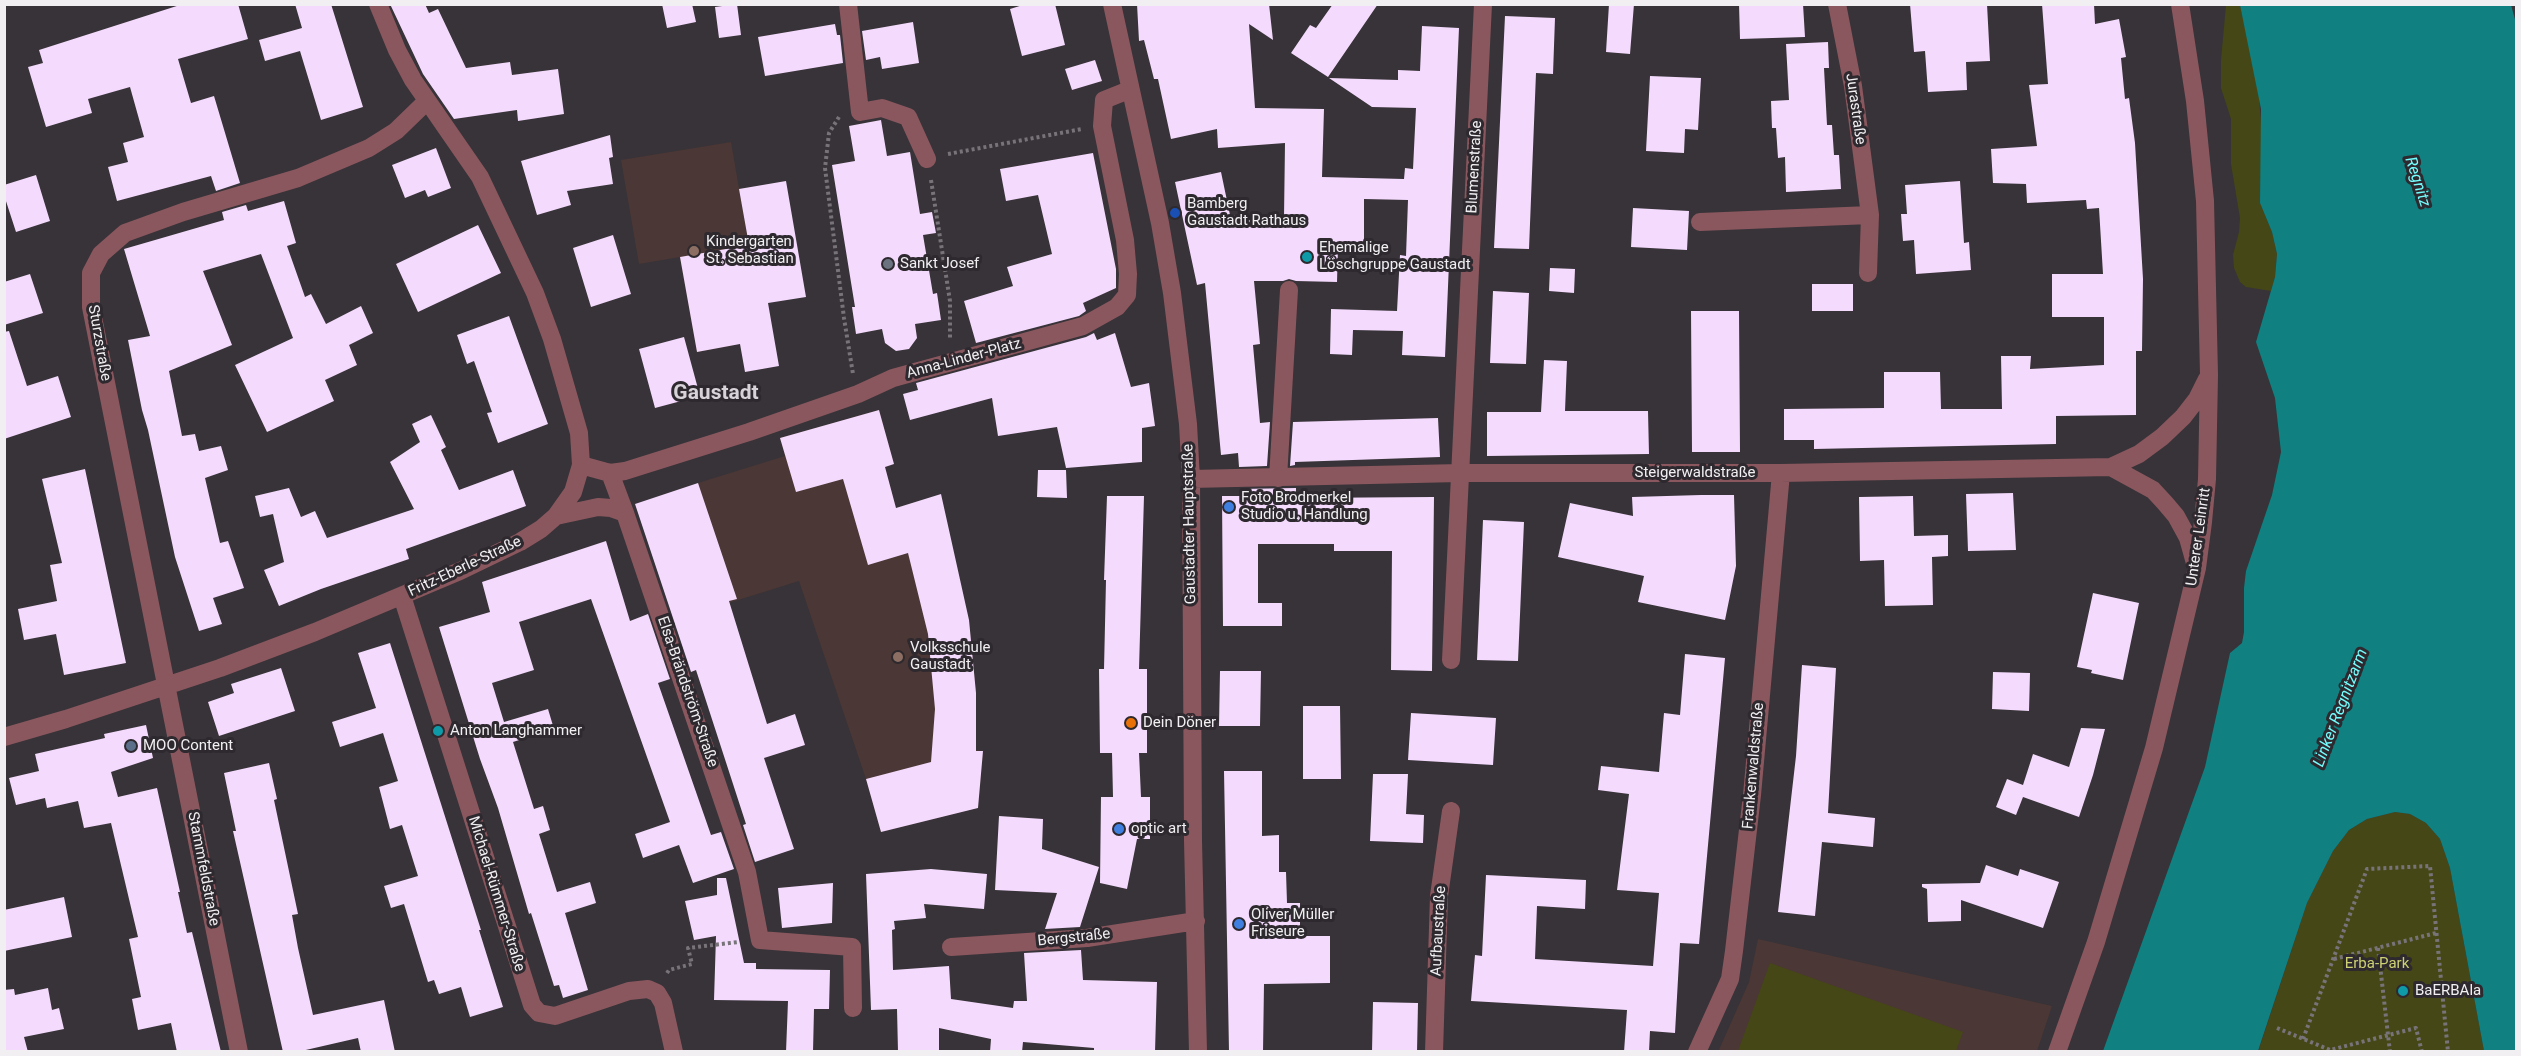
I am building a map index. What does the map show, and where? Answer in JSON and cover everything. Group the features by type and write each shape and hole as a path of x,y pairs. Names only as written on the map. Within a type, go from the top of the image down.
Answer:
{"street":[{"name":"Fritz-Eberle-Straße","path":"4,737 168,686 315,632 402,596 520,542 556,516 573,492 581,465 579,433 552,339 535,293 480,177 427,101 397,50 378,4"},
{"path":"848,4 860,112 882,108 908,117 927,159"},
{"name":"Gaustadter Hauptstraße","path":"1112,4 1129,90 1160,223 1172,293 1188,424 1191,479 1192,818 1198,1052"},
{"name":"Blumenstraße","path":"1460,473 1483,4"},
{"name":"Jurastraße","path":"1837,4 1853,86 1870,215 1868,273"},
{"name":"Unterer Leinritt","path":"2057,1052 2096,942 2154,748 2197,568 2207,479 2209,375 2205,201 2195,101 2180,4"},
{"name":"Anna-Linder-Platz","path":"581,465 610,473 625,471 749,432 858,394 893,378 1083,326 1117,307 1127,295 1128,274 1125,240 1102,126 1104,100 1129,90"},
{"name":"Sturzstraße","path":"168,686 91,307 91,273 100,254 125,232 183,212 298,178 369,148 396,131 427,101"},
{"path":"1700,222 1870,215"},
{"path":"1278,478 1289,290"},
{"name":"Steigerwaldstraße","path":"1191,479 1460,473 1781,473 2111,467 2139,454 2183,417 2197,399 2209,375"},
{"name":"Steigerwaldstraße","path":"2111,467 2153,490 2175,516 2188,538 2197,568"},
{"name":"Elsa-Brändström-Straße","path":"610,473 747,872 760,940"},
{"path":"1451,660 1460,473"},
{"name":"Frankenwaldstraße","path":"1697,1052 1730,979 1752,795 1781,473"},
{"path":"556,516 598,507 611,508 625,513"},
{"name":"Michael-Rümmer-Straße","path":"402,596 532,1005 539,1013 555,1016 629,991 648,989 657,993 663,1003 674,1052"},
{"name":"Stammfeldstraße","path":"168,686 239,1052"},
{"name":"Aufbaustraße","path":"1434,1052 1439,896 1451,811"},
{"name":"Bergstraße","path":"951,947 1087,938 1196,921"},
{"path":"760,940 852,947 853,1008"}],"path":[{"path":"858,394 844,318 825,168 829,133 839,116 860,112"},
{"path":"952,361 950,301 927,159 1102,126"},
{"path":"2303,1039 2367,869 2430,866 2448,1052"},
{"path":"2334,959 2436,933"},
{"path":"669,970 692,964 688,948 760,940"},
{"path":"2378,948 2390,1034 2390,1052"},
{"path":"2277,1028 2330,1051 2416,1028 2422,1052"}],"shaded area":[{"name":"Kindergarten St. Sebastian","path":"731,142 758,298 724,304 731,346 697,352 680,257 639,264 621,160"},
{"name":"Volksschule Gaustadt","path":"879,410 894,464 885,467 896,508 969,620 976,693 976,750 983,751 979,796 969,810 881,832 866,779 799,581 674,620 698,483 785,456 780,438"},
{"path":"1758,939 2052,1006 2037,1051 1718,1052 1749,982"}],"green space":[{"path":"2226,5 2240,5 2258,83 2262,136 2260,203 2272,232 2277,254 2271,291 2246,287 2240,282 2234,268 2233,255 2240,218 2231,164 2231,119 2221,88"},
{"name":"Erba-Park","path":"2395,812 2410,814 2426,823 2440,839 2450,868 2484,1051 2258,1052 2307,903 2333,851 2349,830 2367,819"},
{"path":"1770,963 1963,1032 1956,1051 1738,1051"}],"water":[{"path":"2240,5 2511,5 2516,23 2516,1051 2484,1051 2450,868 2440,839 2426,823 2410,814 2395,812 2367,819 2349,830 2333,851 2307,903 2258,1051 2103,1051 2205,767 2230,653 2242,643 2246,571 2272,495 2281,452 2275,398 2256,342 2275,277 2277,254 2272,232 2260,203 2261,109"}],"building":[{"path":"183,4 238,4 248,39 178,59 191,103 214,96 240,183 216,191 211,176 117,201 108,167 128,162 123,143 144,137 130,87 88,99 92,113 46,127 28,67 43,63 39,50"},
{"path":"295,4 331,4 363,107 321,120 300,51 265,61 259,40 302,28"},
{"path":"390,4 425,4 429,13 438,9 466,68 510,62 512,75 558,69 564,114 518,121 517,110 454,119 423,74"},
{"path":"662,4 692,4 696,22 667,28"},
{"path":"737,4 741,35 719,38 715,7"},
{"path":"1026,4 1055,4 1065,45 1022,56 1010,9"},
{"path":"1137,4 1269,4 1273,40 1249,24 1255,108 1324,109 1322,177 1404,179 1405,168 1413,169 1416,108 1372,107 1329,78 1398,80 1398,70 1420,71 1422,26 1459,28 1445,357 1402,355 1403,331 1353,330 1352,355 1330,354 1331,309 1397,311 1400,255 1406,256 1408,200 1364,199 1364,248 1338,247 1337,282 1289,279 1254,281 1260,344 1253,345 1260,423 1270,422 1267,466 1239,467 1238,453 1221,455 1205,283 1197,285 1175,182 1221,172 1230,215 1284,217 1285,143 1218,148 1217,129 1171,139 1158,79 1154,79 1144,40 1139,41"},
{"path":"1333,4 1378,4 1328,77 1291,53 1310,25 1316,28"},
{"path":"1609,4 1634,4 1630,54 1606,52"},
{"path":"1739,4 1803,4 1805,37 1740,39"},
{"path":"1910,4 1987,4 1990,61 1966,62 1967,90 1928,92 1925,51 1914,52"},
{"path":"2042,4 2094,4 2095,24 2119,19 2126,57 2121,58 2125,99 2129,98 2135,143 2143,279 2142,351 2136,351 2136,415 2056,416 2056,444 1814,449 1814,440 1784,440 1784,409 1884,408 1884,372 1940,372 1941,409 2002,409 2001,356 2031,356 2030,369 2104,365 2104,317 2052,317 2052,274 2103,274 2099,208 2087,209 2086,200 2027,203 2026,184 1993,183 1991,149 2037,146 2029,85 2048,84"},
{"path":"1505,16 1555,18 1553,74 1536,73 1529,249 1494,248"},
{"path":"913,22 919,63 882,69 880,57 866,60 862,31"},
{"path":"835,24 837,35 840,35 843,63 765,76 758,37"},
{"path":"1828,42 1829,68 1824,68 1827,125 1832,125 1834,155 1839,155 1841,189 1786,192 1785,157 1778,158 1776,128 1772,128 1771,101 1789,100 1786,44"},
{"path":"1095,60 1102,81 1072,90 1065,69"},
{"path":"1650,76 1701,78 1698,130 1685,129 1684,153 1646,151"},
{"name":"Sankt Josef","path":"881,120 887,156 910,152 920,214 932,212 936,233 923,235 933,294 937,293 941,320 915,324 917,338 909,349 896,351 885,343 882,329 856,334 852,307 855,307 832,165 855,161 849,126"},
{"path":"610,135 613,157 609,158 613,184 567,191 571,205 537,215 521,161"},
{"path":"436,148 451,188 428,197 425,190 405,198 392,165"},
{"path":"1093,153 1116,269 1116,288 1083,303 1086,311 1079,316 976,343 964,301 1013,286 1007,267 1052,254 1038,195 1006,201 1000,169"},
{"path":"36,175 50,221 16,232 4,195 4,185"},
{"path":"786,181 806,297 768,303 779,366 745,372 740,344 697,352 680,257 749,245 739,189"},
{"path":"1960,181 1964,243 1969,242 1971,270 1916,274 1914,240 1903,241 1901,214 1907,214 1905,185"},
{"path":"284,201 296,243 287,246 305,297 311,294 326,324 361,306 373,333 349,345 357,365 325,380 334,401 267,432 235,365 293,338 261,254 203,271 232,345 169,371 182,436 195,434 199,451 221,446 228,470 205,478 220,543 228,541 244,588 213,598 222,624 199,631 175,557 128,340 150,336 124,249 224,220 222,212 246,205 248,211"},
{"path":"1633,208 1689,211 1687,250 1631,247"},
{"path":"478,225 501,273 418,312 396,264"},
{"path":"613,235 631,294 591,307 573,248"},
{"path":"1550,268 1575,269 1574,293 1549,291"},
{"path":"30,274 43,313 4,325 4,282"},
{"path":"1812,284 1853,284 1853,311 1812,311"},
{"path":"1493,291 1529,293 1526,364 1490,363"},
{"path":"1691,311 1739,311 1740,452 1692,452"},
{"path":"509,316 548,424 498,443 487,413 492,412 474,361 467,364 457,335"},
{"path":"9,331 27,386 58,376 71,417 4,439 4,332"},
{"path":"1094,333 1097,340 1115,333 1131,387 1149,383 1155,426 1142,428 1142,462 1066,468 1057,427 998,436 992,398 910,420 903,394 918,390 916,383"},
{"path":"684,337 700,396 655,408 639,349"},
{"path":"1544,360 1567,361 1565,411 1648,411 1649,454 1487,456 1487,412 1541,412"},
{"path":"879,410 894,464 885,467 896,508 941,494 969,620 976,693 976,751 983,751 978,808 881,832 866,779 931,762 935,709 928,634 908,553 868,565 843,479 796,492 780,438"},
{"path":"431,415 446,447 441,450 459,490 513,470 526,506 406,549 409,559 279,606 264,570 284,562 273,514 260,517 255,496 289,488 301,517 315,511 327,538 414,509 390,462 420,442 412,424"},
{"path":"1438,418 1440,457 1295,462 1295,465 1290,466 1293,422"},
{"path":"85,469 126,663 64,675 56,634 24,640 18,609 57,601 50,565 62,563 42,479"},
{"path":"1038,470 1066,470 1067,498 1037,497"},
{"path":"698,483 737,599 729,601 767,724 795,714 805,745 764,758 794,849 755,862 743,825 746,824 696,670 691,672 635,504"},
{"path":"1296,488 1296,498 1434,497 1432,671 1391,670 1392,551 1334,551 1334,544 1258,544 1258,603 1282,603 1282,626 1223,626 1222,496 1241,496 1240,489"},
{"path":"2013,493 2016,550 1968,551 1966,494"},
{"path":"1734,495 1736,566 1725,620 1638,602 1644,576 1558,557 1570,503 1633,516 1632,497"},
{"path":"1107,496 1144,496 1139,669 1147,669 1147,753 1139,753 1141,797 1150,797 1150,839 1137,839 1127,889 1100,883 1101,797 1113,797 1112,753 1100,753 1099,669 1104,669"},
{"path":"1913,496 1914,536 1948,535 1948,556 1932,557 1933,605 1885,606 1884,560 1860,561 1859,497"},
{"path":"1483,520 1524,522 1518,661 1477,660"},
{"path":"606,541 630,621 648,614 670,679 658,683 711,835 721,832 734,869 693,883 679,845 643,858 635,834 670,822 591,599 519,622 534,670 492,683 504,722 548,709 554,729 513,742 534,809 543,806 550,830 539,834 557,892 590,882 596,903 565,913 588,990 563,998 559,985 554,986 531,913 529,914 498,808 480,759 439,627 490,612 482,582"},
{"path":"2093,593 2139,603 2123,680 2091,673 2092,670 2077,667"},
{"path":"390,643 481,930 479,930 503,1007 470,1017 461,987 439,994 434,980 428,982 404,904 391,908 384,886 418,876 402,825 390,829 379,787 398,781 383,733 340,747 332,722 376,708 358,653"},
{"path":"1685,654 1725,658 1699,944 1680,943 1675,1033 1650,1031 1649,1052 1624,1052 1627,1010 1471,1001 1475,955 1482,956 1486,875 1586,880 1585,909 1537,906 1535,959 1653,966 1659,893 1617,890 1629,794 1598,790 1601,766 1659,772 1664,713 1680,715"},
{"path":"1802,665 1836,668 1828,813 1875,818 1873,847 1822,842 1815,916 1778,912 1796,756"},
{"path":"281,668 295,711 219,736 208,702 234,693 231,684"},
{"path":"1220,671 1261,671 1260,726 1219,726"},
{"path":"1993,672 2030,673 2029,711 1992,709"},
{"path":"1303,706 1340,706 1341,779 1303,779"},
{"path":"1411,713 1496,718 1493,765 1408,760"},
{"path":"146,725 153,758 111,772 118,797 157,788 187,933 192,932 221,1052 177,1052 171,1023 138,1030 132,999 141,997 129,939 138,937 111,823 84,828 78,801 47,808 45,798 16,805 9,778 39,771 35,754 105,738 104,734"},
{"path":"2081,728 2105,729 2079,817 2023,797 2016,815 1996,807 2007,779 2023,785 2033,754 2069,767"},
{"path":"269,763 277,799 274,800 298,914 292,915 313,1015 384,1000 395,1052 361,1052 358,1038 297,1052 283,1052 233,831 236,831 224,773"},
{"path":"1224,771 1262,771 1262,836 1279,835 1279,872 1286,872 1287,903 1300,903 1300,936 1330,936 1330,983 1264,984 1263,1052 1229,1052"},
{"path":"1373,774 1408,774 1406,814 1424,815 1423,843 1370,841"},
{"path":"999,816 1043,819 1042,849 1099,867 1080,927 1045,929 1057,893 995,890"},
{"path":"1986,865 2018,876 2020,869 2059,882 2043,928 1961,900 1961,921 1928,922 1927,889 1922,887 1922,884 1980,883"},
{"path":"931,869 987,874 984,909 924,904 926,918 894,921 895,929 892,930 893,970 949,966 951,999 1013,1008 1014,1001 1027,1001 1024,953 1081,950 1083,980 1157,982 1155,1052 1094,1052 1094,1048 1023,1042 1022,1052 990,1052 991,1039 939,1028 939,1052 898,1052 897,1009 871,1010 866,874"},
{"path":"717,878 726,878 744,963 756,963 756,969 830,970 829,1009 814,1009 813,1052 786,1052 788,1001 714,1000 716,936 694,940 685,901 717,895"},
{"path":"833,883 832,923 782,928 778,888"},
{"path":"64,897 72,937 4,951 4,910"},
{"path":"48,988 52,1010 59,1008 64,1029 24,1037 28,1052 4,1052 4,990 14,989 15,995"},
{"path":"1373,1002 1418,1003 1417,1052 1372,1052"}],"place":[{"name":"Bamberg Gaustadt Rathaus","path":"1175,213"},
{"name":"Kindergarten St. Sebastian","path":"694,251"},
{"name":"Ehemalige Löschgruppe Gaustadt","path":"1307,257"},
{"name":"Sankt Josef","path":"888,264"},
{"name":"Foto Brodmerkel Studio u. Handlung","path":"1229,507"},
{"name":"Volksschule Gaustadt","path":"898,657"},
{"name":"Dein Döner","path":"1131,723"},
{"name":"Anton Langhammer","path":"438,731"},
{"name":"MOO Content","path":"131,746"},
{"name":"optic art","path":"1119,829"},
{"name":"Oliver Müller Friseure","path":"1239,924"},
{"name":"BaERBAla","path":"2403,991"}],"district":[{"name":"Gaustadt","path":"716,394"}],"water label":[{"name":"Regnitz","path":"2417,182"},
{"name":"Linker Regnitzarm","path":"2341,708"}]}
